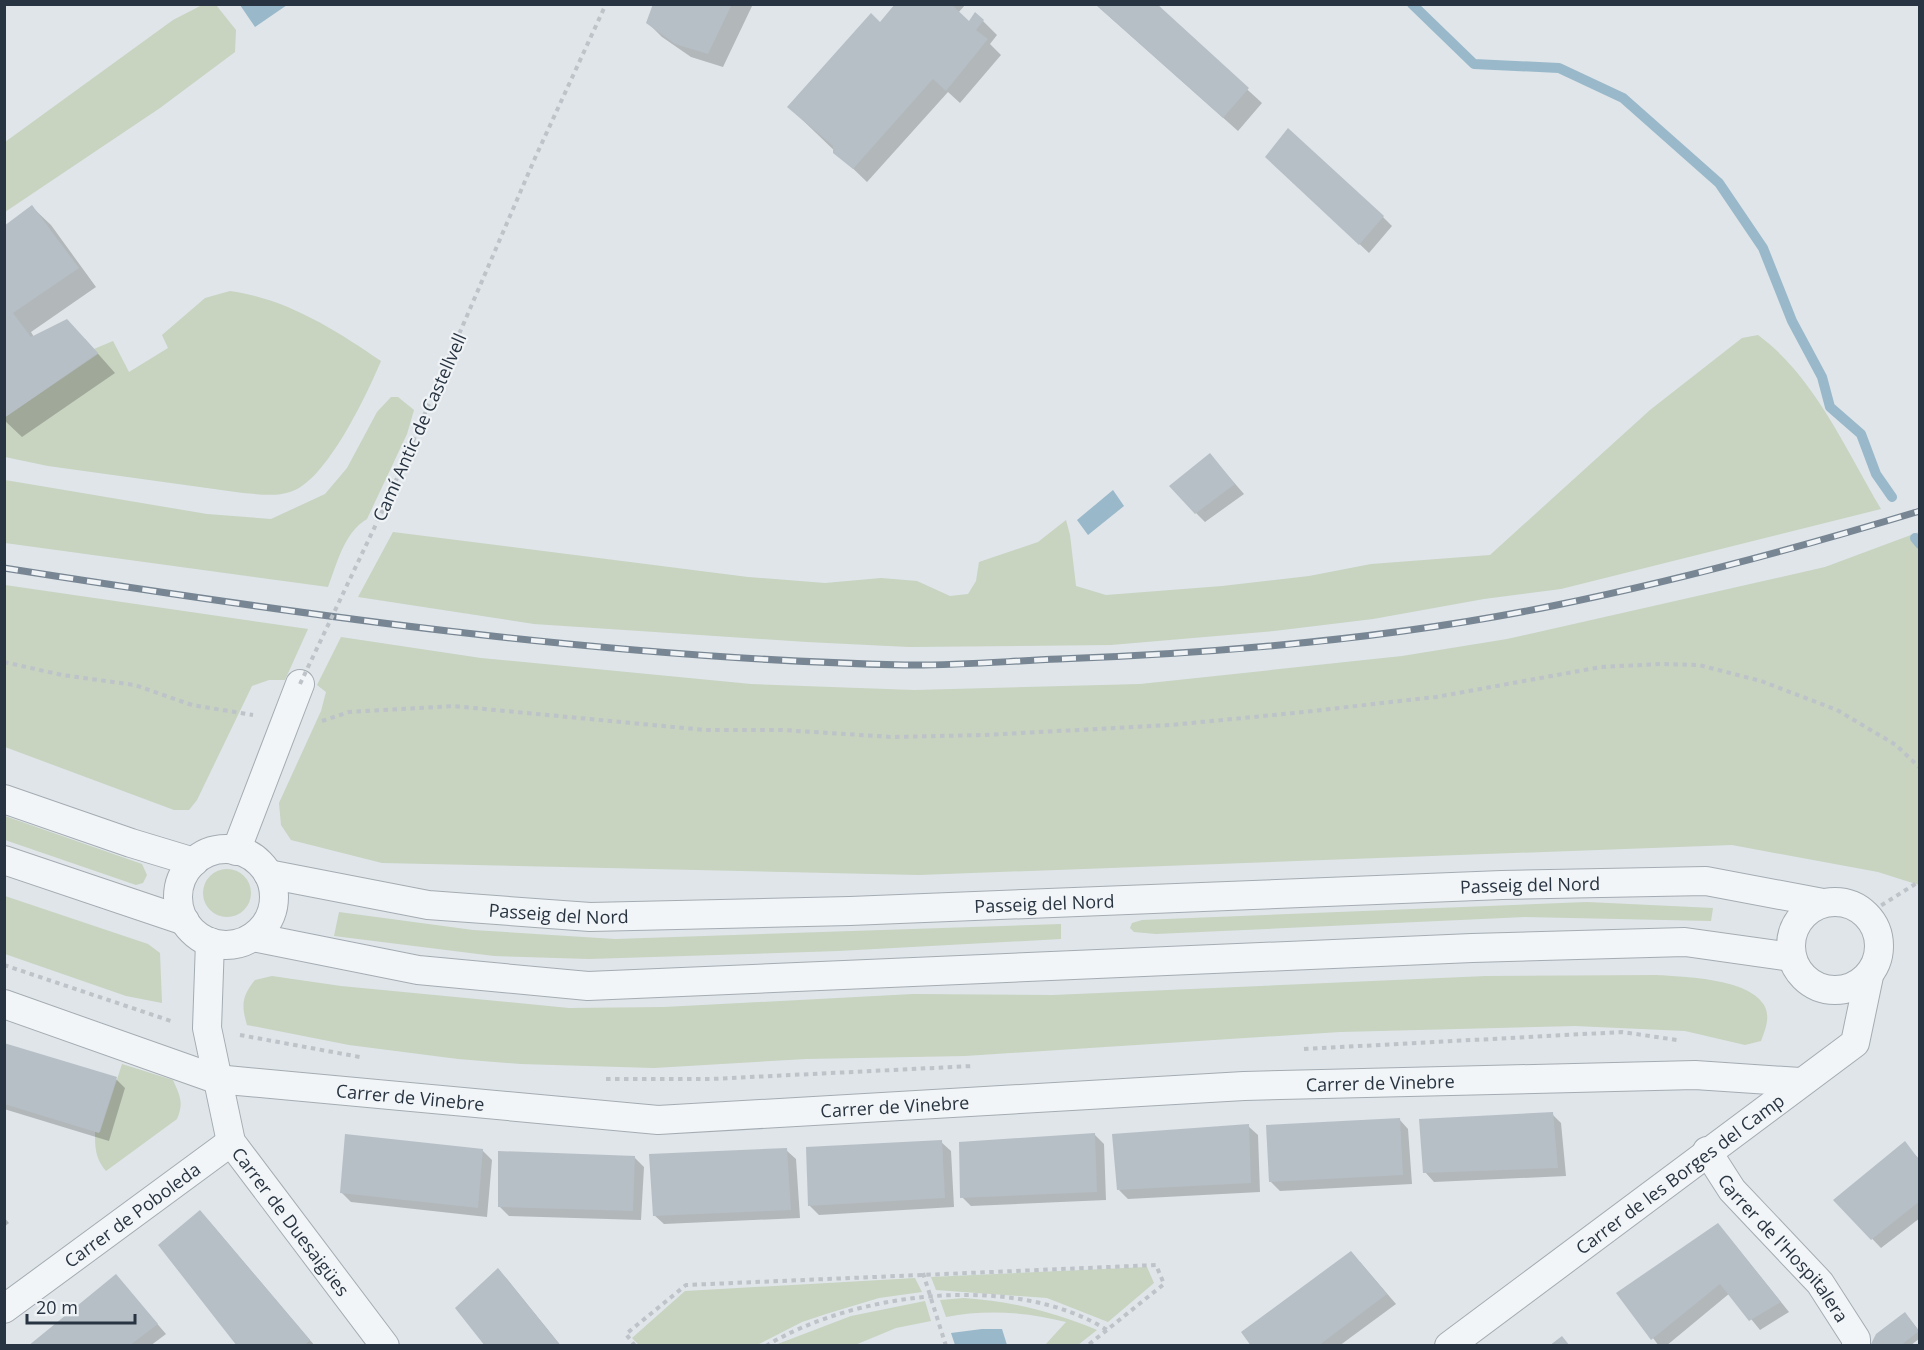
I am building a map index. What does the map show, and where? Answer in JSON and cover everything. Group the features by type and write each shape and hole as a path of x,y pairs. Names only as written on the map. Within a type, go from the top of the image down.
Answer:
{"street":[{"path":"236,850 300,684"},
{"path":"4,799 194,862"},
{"path":"221,850 236,850 254,859 268,874 272,885 273,908 262,929 253,937 240,943 225,945 210,942 191,930 185,921 178,896 185,872 194,862 207,854 221,850"},
{"path":"4,860 185,921"},
{"name":"Passeig del Nord","path":"268,874 428,905 590,917 850,911 1502,885 1706,880 1823,903"},
{"path":"1838,902 1854,906 1866,915 1876,928 1880,945 1877,962 1869,976 1858,985 1832,991 1818,987 1797,970 1792,957 1792,933 1797,922 1805,914 1823,903 1838,902"},
{"path":"253,937 418,970 588,986 1448,949 1685,942 1792,957"},
{"name":"Carrer de Duesaigües","path":"210,942 207,1028 231,1142 385,1346"},
{"name":"Carrer de les Borges del Camp","path":"1449,1346 1707,1151 1855,1043 1869,976"},
{"name":"Carrer de Vinebre","path":"4,1004 216,1079 658,1120 1245,1086 1695,1075 1800,1082"},
{"name":"Carrer de Poboleda","path":"4,1309 231,1142"},
{"name":"Carrer de l'Hospitalera","path":"1707,1151 1732,1190 1820,1283 1856,1339 1856,1346"}],"path":[{"name":"Camí Antic de Castellvell","path":"300,684 388,499 535,158 606,4"},
{"path":"4,662 62,675 135,685 192,705 285,722 316,723 348,712 453,706 705,730 782,730 892,737 984,735 1171,725 1436,697 1601,668 1661,664 1700,665 1761,681 1837,710 1896,745 1920,768"},
{"path":"1866,915 1920,881"},
{"path":"4,964 166,1020 371,1059"},
{"path":"1298,1049 1622,1032 1680,1041"},
{"path":"596,1079 711,1079 975,1066"},
{"path":"635,1346 626,1334 686,1285 923,1273 1156,1265 1164,1284 1087,1346"},
{"path":"923,1273 946,1346"},
{"path":"765,1346 832,1317 891,1301 931,1297 992,1297 1040,1303 1093,1321 1107,1330"}],"green space":[{"path":"204,4 216,5 236,30 235,52 160,108 5,212 5,142 173,20"},
{"path":"230,291 251,295 290,308 328,327 381,361 344,435 331,455 304,485 290,492 279,494 243,493 48,466 5,457 4,418 98,354 94,349 113,341 129,372 168,348 162,335 205,298"},
{"path":"1758,335 1796,371 1812,393 1881,509 1561,589 1484,599 1373,619 1274,631 1111,645 909,647 534,624 358,597 393,532 748,577 825,583 881,578 917,581 950,596 968,594 976,581 979,562 1038,542 1066,520 1076,586 1106,595 1222,586 1309,576 1371,564 1490,555 1650,410 1742,338"},
{"path":"391,397 398,397 414,410 407,434 367,519 352,532 347,540 328,587 5,543 5,480 207,514 271,519 325,494 347,468 377,412"},
{"path":"1919,532 1919,885 1878,872 1732,845 919,875 382,863 291,840 281,825 279,803 321,711 326,692 317,685 341,637 481,658 751,684 914,690 1140,684 1402,656 1507,639 1825,567"},
{"path":"5,585 308,629 285,680 269,680 252,686 197,800 189,810 174,810 5,747"},
{"path":"5,816 142,864 147,875 143,883 136,885 5,840"},
{"path":"222,869 232,869 244,876 251,888 251,898 244,910 232,917 222,917 207,906 203,898 203,888 214,873"},
{"path":"5,896 148,944 160,953 162,1003 126,996 5,954"},
{"path":"1587,902 1713,908 1711,921 1525,917 1156,934 1134,932 1130,928 1132,923 1142,920"},
{"path":"339,912 473,930 615,939 1061,924 1061,939 838,951 589,959 494,956 334,936"},
{"path":"1657,975 1699,978 1730,984 1756,996 1764,1005 1767,1014 1767,1023 1761,1041 1745,1045 1685,1031 1575,1026 1340,1032 965,1056 806,1059 654,1068 521,1064 458,1059 349,1045 247,1025 243,1006 247,991 255,980 272,976 341,986 569,1008 664,1007 913,994 1053,995 1486,976"},
{"path":"122,1064 173,1080 181,1104 177,1119 106,1171 96,1152 95,1131 100,1132"},
{"path":"1147,1267 1154,1283 1108,1322 1047,1298 936,1290 931,1277"},
{"path":"915,1278 922,1292 879,1298 826,1314 802,1322 757,1345 639,1345 632,1338 685,1291"},
{"path":"964,1298 1032,1308 1097,1330 1078,1345 1045,1345 1066,1322 1006,1313 976,1313 946,1317 940,1300"},
{"path":"925,1301 931,1321 896,1328 855,1345 775,1345 851,1316"}],"water":[{"path":"240,5 287,5 255,27"},
{"path":"1113,490 1124,506 1088,535 1077,520"},
{"path":"1002,1329 1007,1345 955,1345 951,1333"}],"building":[{"path":"653,4 732,4 708,54 675,44 646,23"},
{"path":"895,4 951,4 969,21 975,12 984,20 976,30 988,39 946,91 933,79 853,169 833,153 833,146 787,107 871,13 880,22"},
{"path":"1095,4 1157,4 1249,88 1223,118"},
{"path":"1288,128 1384,216 1359,245 1265,157"},
{"path":"32,205 79,268 13,313 31,337 67,319 98,353 4,418 4,226"},
{"path":"1210,453 1235,484 1195,514 1169,486"},
{"path":"4,1043 117,1077 99,1133 4,1104"},
{"path":"1553,1112 1558,1168 1423,1173 1419,1119"},
{"path":"1400,1118 1403,1175 1269,1182 1266,1125"},
{"path":"1249,1124 1251,1183 1117,1190 1112,1134"},
{"path":"1095,1133 1097,1192 960,1198 959,1142"},
{"path":"345,1134 483,1149 478,1208 340,1193"},
{"path":"942,1140 945,1198 808,1206 806,1147"},
{"path":"1905,1141 1920,1161 1920,1201 1871,1240 1833,1200"},
{"path":"787,1148 791,1210 653,1216 649,1154"},
{"path":"498,1151 635,1156 633,1211 498,1207"},
{"path":"200,1210 310,1340 304,1346 237,1346 158,1245"},
{"path":"1718,1223 1781,1302 1749,1321 1720,1284 1651,1340 1616,1293"},
{"path":"1351,1251 1387,1294 1318,1346 1251,1346 1241,1332"},
{"path":"498,1268 561,1346 485,1346 455,1308"},
{"path":"116,1274 158,1324 129,1346 28,1346"},
{"path":"1905,1312 1919,1331 1900,1346 1870,1346 1876,1334"},
{"path":"1562,1336 1570,1346 1549,1346"}],"waterway":[{"path":"1412,4 1474,64 1559,68 1623,98 1719,183 1763,248 1792,321 1822,377 1830,407 1861,434 1876,474 1892,497"},
{"path":"1915,538 1920,544"}],"railway":[{"path":"4,568 340,618 565,644 791,661 943,665 1183,653 1307,643 1491,618 1691,575 1920,511"}]}
